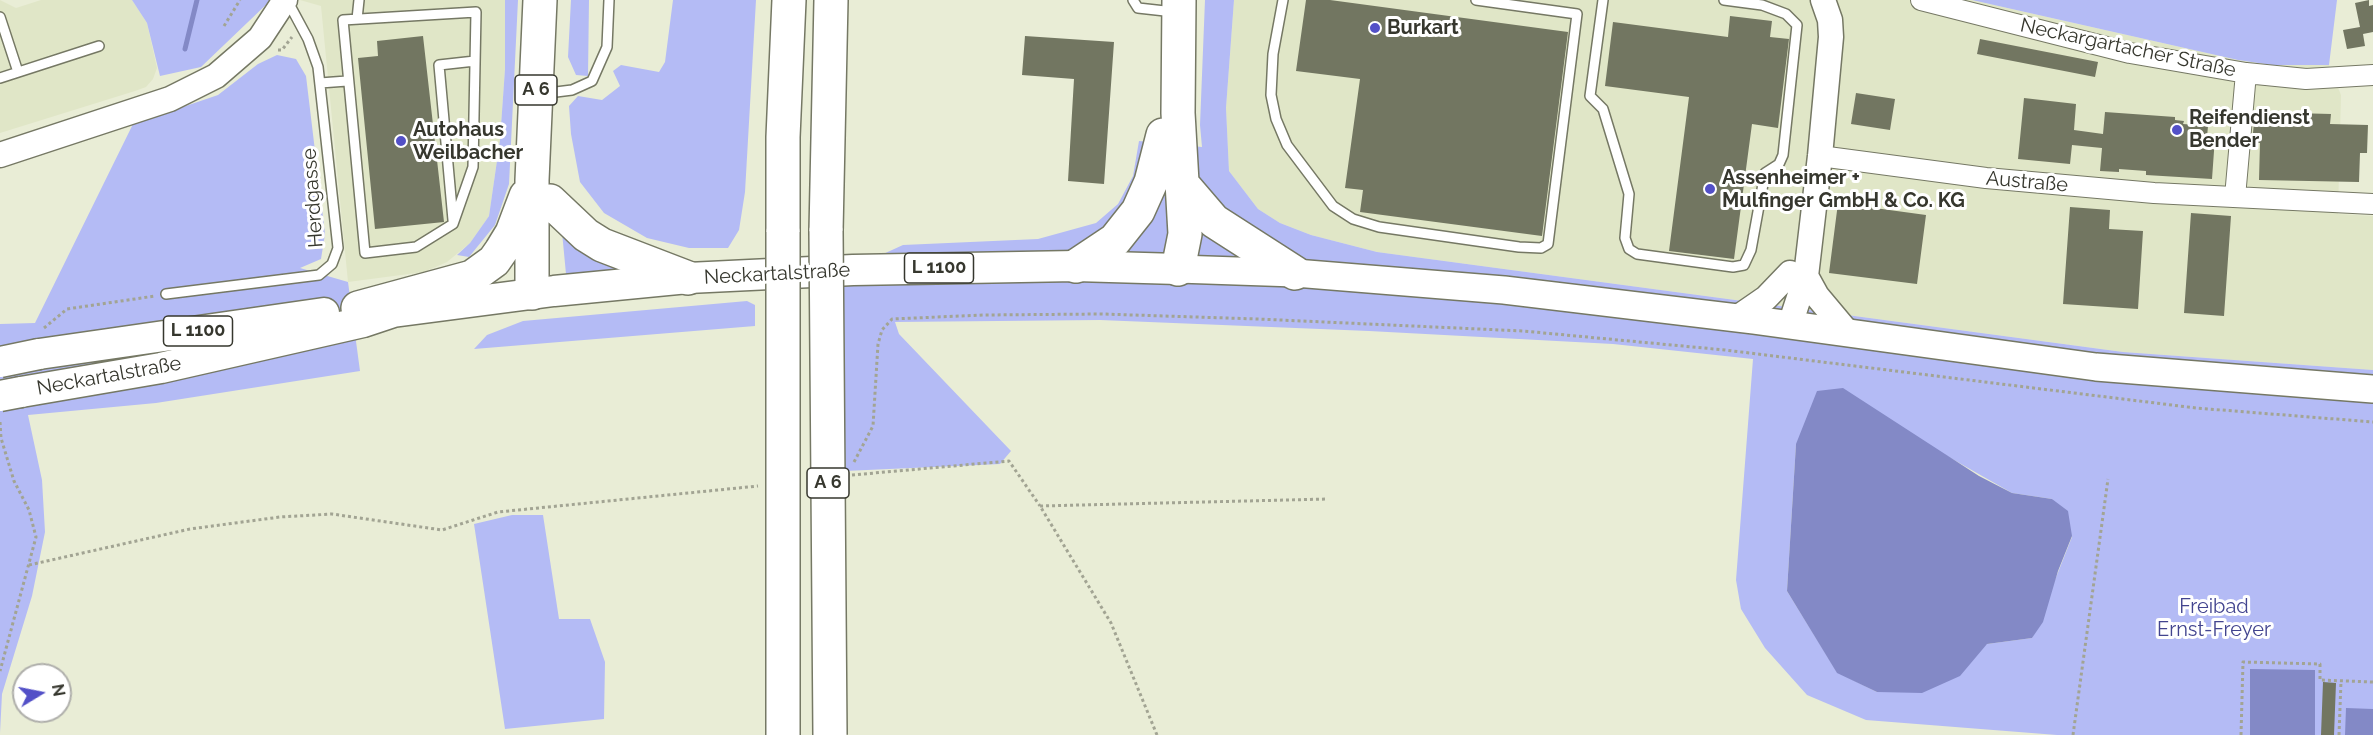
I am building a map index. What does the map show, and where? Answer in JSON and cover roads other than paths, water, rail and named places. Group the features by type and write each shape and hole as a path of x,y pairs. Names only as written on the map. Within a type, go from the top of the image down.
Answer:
{"highway":[{"name":"A 6","path":"358,308 458,283 485,267 497,256 541,190 540,0"},
{"path":"543,292 541,190 552,0"},
{"name":"A 6","path":"783,735 783,137 789,0"},
{"name":"A 6","path":"830,735 826,231 831,0"},
{"path":"1170,4 1163,135 1171,269"},
{"path":"1170,4 1184,186 1185,234 1171,269"},
{"path":"1076,266 1115,240 1138,212 1151,182 1163,135"},
{"path":"1184,186 1214,221 1295,273"},
{"path":"541,190 586,235 602,245 688,278"}],"main road":[{"name":"Neckartalstraße","path":"10,394 161,368 363,322 393,312 543,292 688,278 842,271 1076,266 1171,269"},
{"name":"L 1100","path":"1171,269 1295,273 1504,290 1737,318 2096,367 2373,388"},
{"name":"Neckartalstraße","path":"0,362 41,341 358,308 393,312"}],"street":[{"path":"0,155 170,99 216,76 246,52 273,22 286,0"},
{"path":"1784,325 1810,220 1820,156 1831,37 1830,20 1823,0"},
{"name":"Neckargartacher Straße","path":"1922,0 2130,52 2246,73 2306,80 2373,75"},
{"path":"2235,196 2246,73"},
{"path":"0,146 170,99"},
{"name":"Austraße","path":"1820,156 1986,178 2154,193 2373,204"},
{"path":"1737,318 1798,275"},
{"path":"1798,275 1848,333"}],"lane":[{"name":"Herdgasse","path":"166,294 294,280 319,275 332,264 338,248 318,67 308,39 286,0"},
{"path":"357,19 359,0"},
{"path":"476,0 476,12 473,167 453,224 416,247 365,253 343,20 476,12"},
{"path":"548,93 572,90 592,81 607,47 609,0"},
{"path":"1133,0 1138,8 1170,4"},
{"path":"1283,0 1273,54 1271,95 1276,119 1287,145 1333,206 1353,219 1379,227 1519,247 1541,248 1548,244 1577,14 1476,0"},
{"path":"1603,0 1590,96 1603,109 1629,194 1624,238 1629,249 1637,254 1733,267 1744,265 1752,250 1765,173 1779,164 1783,155 1797,25 1786,14 1762,5 1724,0"},
{"path":"0,17 18,72"},
{"path":"0,78 99,46"},
{"path":"453,224 439,64 475,61"},
{"path":"320,83 347,81"}],"waterway":[{"path":"185,49 197,0"}],"place":[{"name":"Burkart","path":"1375,28"},
{"name":"Reifendienst Bender","path":"2177,130"},
{"name":"Autohaus Weilbacher","path":"401,141"},
{"name":"Assenheimer + Mulfinger GmbH & Co. KG","path":"1710,189"}],"park label":[{"name":"Freibad Ernst-Freyer","path":"2214,618"}]}
